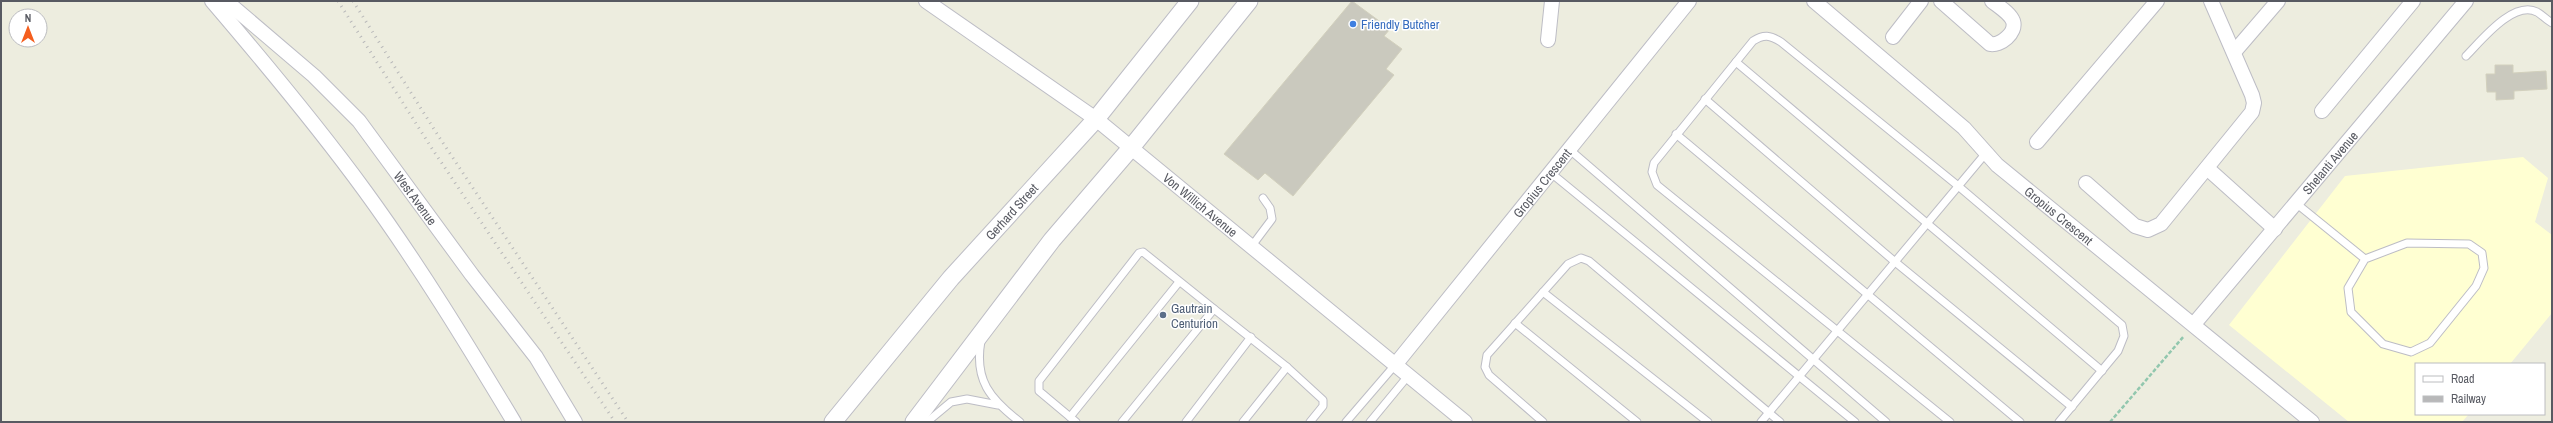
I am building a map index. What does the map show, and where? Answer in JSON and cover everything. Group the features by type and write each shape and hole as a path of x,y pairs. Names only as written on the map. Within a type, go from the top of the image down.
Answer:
{"street":[{"path":"212,1 284,86 365,191 414,263 514,422"},
{"name":"West Avenue","path":"226,1 314,76 359,121 472,275 536,357 575,422"},
{"name":"Gerhard Street","path":"833,422 951,278 1096,119 1190,1"},
{"path":"914,422 982,335 1052,240 1130,149 1249,1"},
{"path":"1548,40 1552,1"},
{"name":"Gropius Crescent","path":"1395,365 1551,174 1689,1"},
{"name":"Gropius Crescent","path":"1814,1 1959,124 1997,165 2194,324 2312,422"},
{"path":"1893,37 1921,1"},
{"path":"1941,1 1990,44 1997,45 2002,43 2014,24 2012,19 1992,1"},
{"path":"2037,142 2157,1"},
{"path":"2086,183 2135,226 2148,230 2161,224 2254,109 2253,99 2235,52 2211,1"},
{"path":"2235,52 2278,1"},
{"path":"2322,111 2413,1"},
{"name":"Shelanti Avenue","path":"2194,324 2297,204 2466,1"},
{"name":"Von Willich Avenue","path":"930,2 1096,119 1130,149 1465,422"},
{"path":"2207,168 2275,229"}],"lane":[{"path":"2466,56 2495,27 2517,11 2536,11 2552,23"},
{"path":"1950,422 1838,329 1657,185 1652,172 1654,163 1753,41 1762,36 1771,36 1958,185 2122,325 2124,336 2118,351 2059,422"},
{"path":"1736,62 2102,371"},
{"path":"1705,99 1894,261 2072,407"},
{"path":"1676,134 2020,422"},
{"path":"1570,150 1886,422"},
{"path":"1761,422 1867,293 1986,153"},
{"path":"1551,174 1856,422"},
{"path":"1251,247 1272,218 1270,208 1263,198"},
{"path":"2297,204 2365,260"},
{"path":"2451,242 2469,244 2482,253 2484,268 2476,286 2430,343 2411,352 2383,344 2351,312 2348,288 2365,260 2407,243 2451,242"},
{"path":"1076,422 1039,391 1040,381 1139,253 1143,252 1287,366 1323,400 1323,406 1310,422"},
{"path":"1543,422 1497,384 1489,375 1486,366 1486,355 1568,264 1581,258 1589,261 1780,422"},
{"path":"1070,417 1180,282"},
{"path":"1543,292 1708,422"},
{"path":"1122,422 1214,309"},
{"path":"1515,323 1637,422"},
{"path":"982,335 979,357 981,375 998,405 1020,422"},
{"path":"1186,422 1251,337"},
{"path":"1346,422 1395,365"},
{"path":"1243,422 1287,366"},
{"path":"1370,422 1408,376"},
{"path":"927,422 950,402 967,399 998,405"}],"path":[{"path":"2110,422 2194,324"}],"shaded area":[{"path":"2523,157 2548,178 2535,222 2552,235 2552,313 2511,363 2415,363 2415,415 2468,415 2462,422 2349,422 2229,325 2345,176"}],"building":[{"path":"1352,1 1390,29 1384,36 1402,49 1386,69 1394,75 1293,196 1265,173 1258,180 1224,154"},
{"path":"2495,65 2513,65 2513,73 2546,71 2547,89 2514,91 2514,99 2496,100 2496,92 2487,92 2486,74 2495,74"}],"railway":[{"path":"338,1 431,147 615,422"},
{"path":"353,1 439,137 628,422"}],"place":[{"name":"Friendly Butcher","path":"1353,24"},
{"name":"Gautrain Centurion","path":"1163,315"}]}
